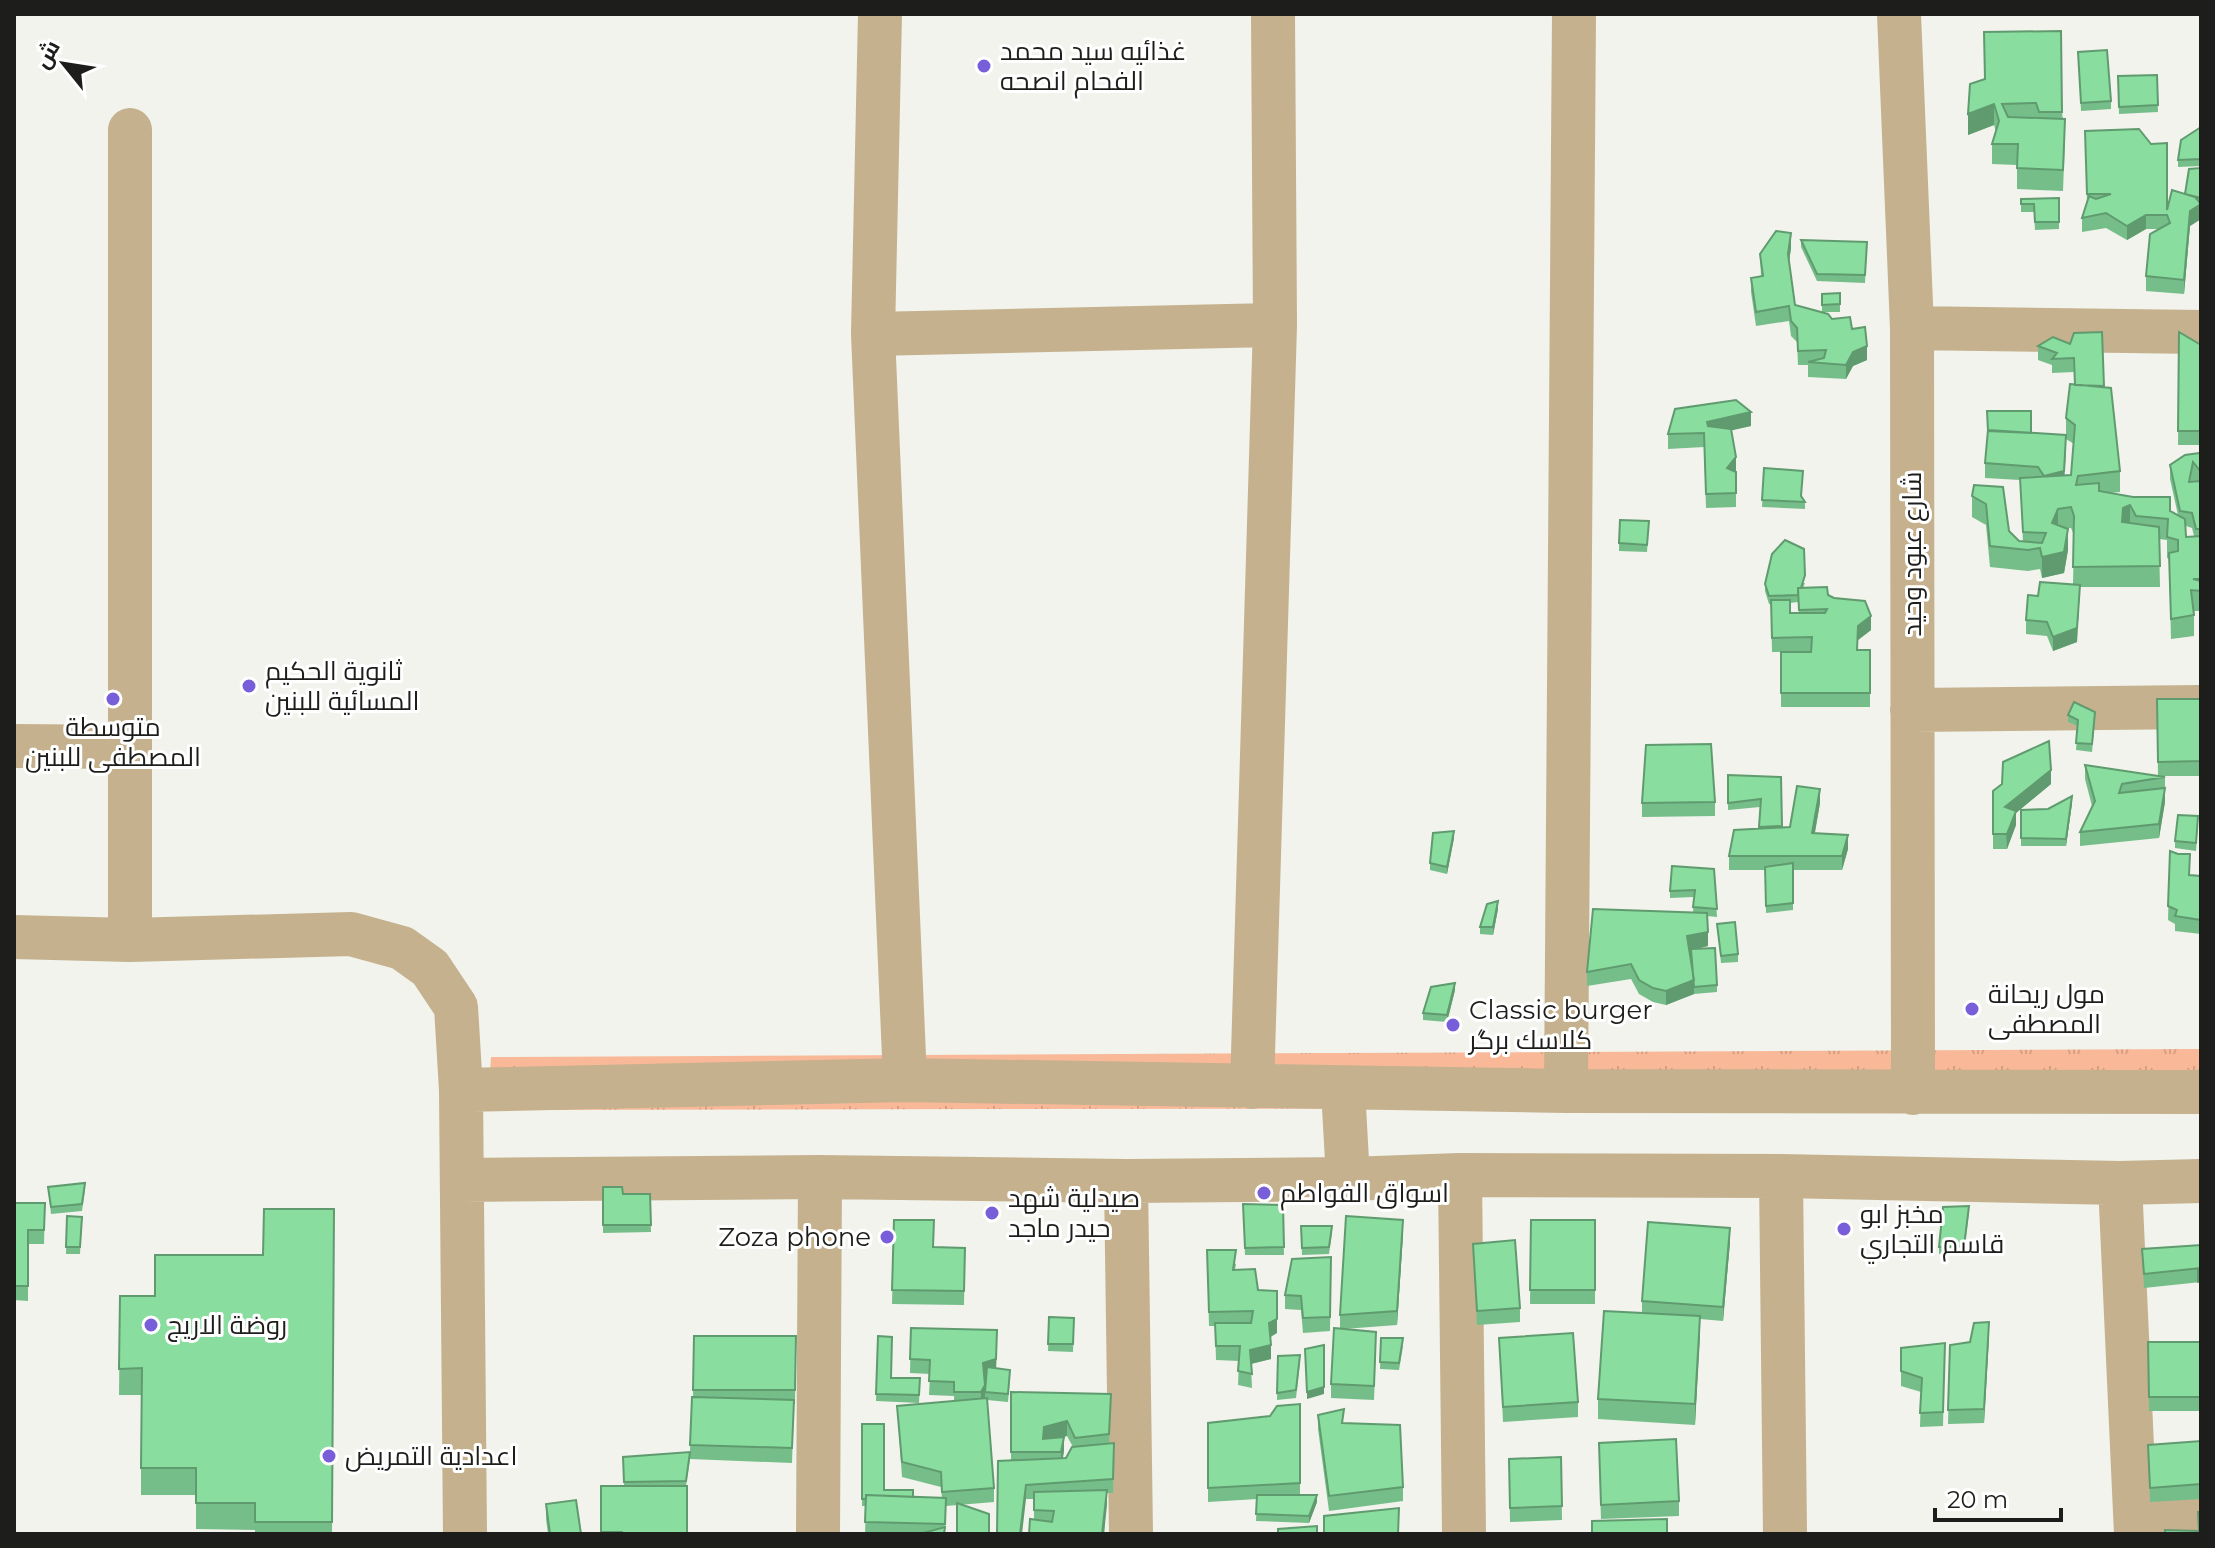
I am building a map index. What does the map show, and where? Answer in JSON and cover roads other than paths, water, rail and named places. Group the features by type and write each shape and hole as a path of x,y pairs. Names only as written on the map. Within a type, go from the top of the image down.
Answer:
{"street":[{"path":"880,14 873,334 905,1080"},
{"path":"1252,1087 1275,325 1273,14"},
{"path":"1566,1091 1574,14"},
{"name":"شارع عبود وحيد","path":"1899,14 1912,328 1913,1093"},
{"path":"130,130 130,940"},
{"path":"873,334 1275,325"},
{"path":"1912,328 2201,332"},
{"path":"1912,710 2201,707"},
{"path":"14,746 129,747"},
{"path":"14,937 130,940 351,934 402,948 430,968 456,1007 461,1090 465,1534"},
{"path":"461,1090 905,1080 1343,1089 2201,1092"},
{"path":"1343,1089 1348,1179"},
{"path":"462,1180 820,1177 1126,1181 1460,1175 1781,1176 2120,1183 2201,1181"},
{"path":"1460,1175 1464,1534"},
{"path":"1781,1176 1785,1534"},
{"path":"818,1534 820,1177"},
{"path":"1126,1181 1131,1534"},
{"path":"2120,1183 2136,1526 2201,1519"}],"place":[{"name":"غذائيه سيد محمد الفحام انصحه","path":"984,66"},
{"name":"ثانوية الحكيم المسائية للبنين","path":"249,686"},
{"name":"متوسطة المصطفى للبنين","path":"113,699"},
{"name":"مول ريحانة المصطفى","path":"1972,1009"},
{"name":"Classic burger كلاسك برگر","path":"1453,1025"},
{"name":"اسواق الفواطم","path":"1264,1193"},
{"name":"صيدلية شهد حيدر ماجد","path":"992,1213"},
{"name":"مخبز ابو قاسم التجاري","path":"1844,1229"},
{"name":"Zoza phone","path":"887,1237"},
{"name":"روضة الاريج","path":"151,1325"},
{"name":"اعدادية التمريض","path":"329,1456"}]}
